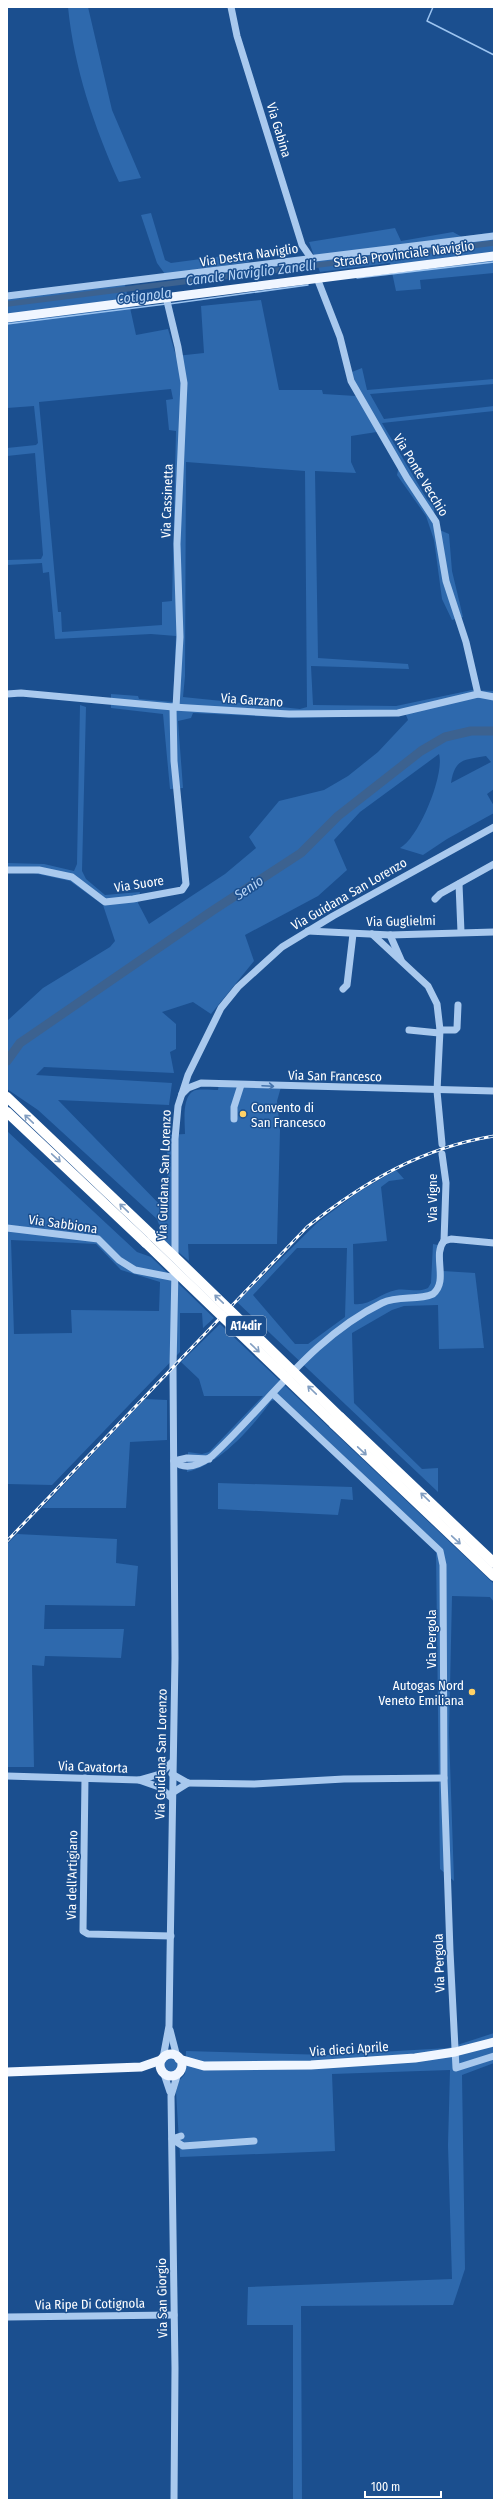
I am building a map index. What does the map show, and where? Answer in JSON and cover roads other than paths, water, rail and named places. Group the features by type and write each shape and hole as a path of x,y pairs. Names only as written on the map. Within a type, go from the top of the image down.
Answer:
{"highway":[{"name":"A14dir","path":"9,1099 149,1239 337,1420 494,1576"},
{"name":"A14dir","path":"7,1112 149,1239"},
{"name":"A14dir","path":"337,1420 494,1563"}],"main road":[{"name":"Strada Provinciale Naviglio","path":"7,318 494,256"},
{"name":"Via dieci Aprile","path":"179,2072 204,2066 311,2065 415,2058 454,2052 494,2043"},
{"path":"7,2072 141,2067 171,2076 179,2072 181,2065 178,2058 168,2055 162,2059 141,2067"},
{"name":"Via dieci Aprile","path":"178,2058 204,2066"},
{"path":"162,2059 160,2066 163,2073"}],"street":[{"name":"Via Gabina","path":"231,7 237,36 302,245 310,258"},
{"name":"Via Destra Naviglio","path":"7,296 245,268 310,258 494,236"},
{"name":"Via Ponte Vecchio","path":"317,278 340,337 351,381 407,478 436,522 446,581 466,642 478,694"},
{"name":"Via Cassinetta","path":"166,298 178,347 184,383 177,544 180,637 175,707 174,761 186,884"},
{"name":"Via Garzano","path":"7,694 21,693 175,707 289,714 398,713 478,694 494,697"},
{"name":"Via Guidana San Lorenzo","path":"174,1443 176,1278 175,1139 178,1106 191,1068 221,1008 238,987 270,956 333,916 494,827"},
{"path":"435,899 494,864"},
{"name":"Via Suore","path":"7,870 39,870 72,877 105,902 133,899 182,890 186,884"},
{"path":"459,884 461,932"},
{"path":"333,916 331,927 344,933"},
{"name":"Via Guglielmi","path":"308,931 390,935 494,932"},
{"path":"343,989 347,985 353,934"},
{"path":"372,934 431,991 437,1004 440,1031 437,1090 442,1144"},
{"path":"398,949 402,941 409,934"},
{"path":"390,935 387,943 390,951"},
{"path":"390,935 398,949 402,962"},
{"path":"409,1030 455,1030 457,1028 458,1005"},
{"path":"191,1068 193,1076 201,1083"},
{"name":"Via San Francesco","path":"181,1094 188,1088 201,1083 294,1087 493,1090"},
{"path":"234,1119 234,1107 241,1085"},
{"name":"Via Vigne","path":"209,1459 323,1342 367,1312 397,1298 428,1296 436,1291 440,1279 441,1247 444,1241 446,1183 442,1154"},
{"name":"Via Sabbiona","path":"7,1228 98,1239 119,1260 135,1270 176,1278"},
{"path":"444,1241 451,1239 494,1243"},
{"name":"Via Pergola","path":"273,1394 440,1551 443,1565 444,1778 454,2052 456,2068 494,2056"},
{"path":"174,1443 181,1454 188,1458"},
{"path":"174,1443 174,1482"},
{"path":"174,1461 188,1458 209,1459"},
{"path":"174,1482 177,1477 189,1467 209,1459"},
{"path":"174,1461 178,1465 189,1467"},
{"name":"Via Guidana San Lorenzo","path":"169,2026 172,1762 175,1658 174,1482"},
{"name":"Via Cavatorta","path":"7,1776 139,1780 158,1775 172,1762"},
{"path":"158,1775 188,1783 254,1784 344,1779 444,1778"},
{"name":"Via dell'Artigiano","path":"85,1778 83,1931 87,1934 171,1936"},
{"path":"159,1787 172,1778"},
{"path":"139,1780 159,1787 172,1796 188,1783"},
{"path":"169,2026 178,2058"},
{"path":"162,2059 169,2026"},
{"name":"Via San Giorgio","path":"174,2500 174,2315 171,2096 179,2072"},
{"name":"Via San Giorgio","path":"163,2073 171,2096"},
{"path":"171,2122 181,2136 198,2143"},
{"path":"172,2139 181,2136"},
{"path":"172,2139 183,2146"},
{"path":"172,2154 176,2149 183,2146 198,2143 254,2141"},
{"name":"Via Ripe Di Cotignola","path":"7,2317 174,2315"}],"waterway":[{"path":"433,7 427,21 494,55"},
{"name":"Canale Naviglio Zanelli","path":"7,304 494,243"},
{"name":"Cotignola","path":"357,278 494,262"},
{"name":"Cotignola","path":"169,304 308,285"},
{"name":"Cotignola","path":"7,324 166,304"},
{"name":"Senio","path":"7,1061 20,1043 212,911 301,853 338,816 421,751 445,737 471,731 494,731"}],"railway":[{"path":"7,1541 307,1227 350,1195 394,1169 442,1149 494,1136"}],"place":[{"name":"Convento di San Francesco","path":"243,1114"},
{"name":"Autogas Nord Veneto Emiliana","path":"472,1692"}]}
